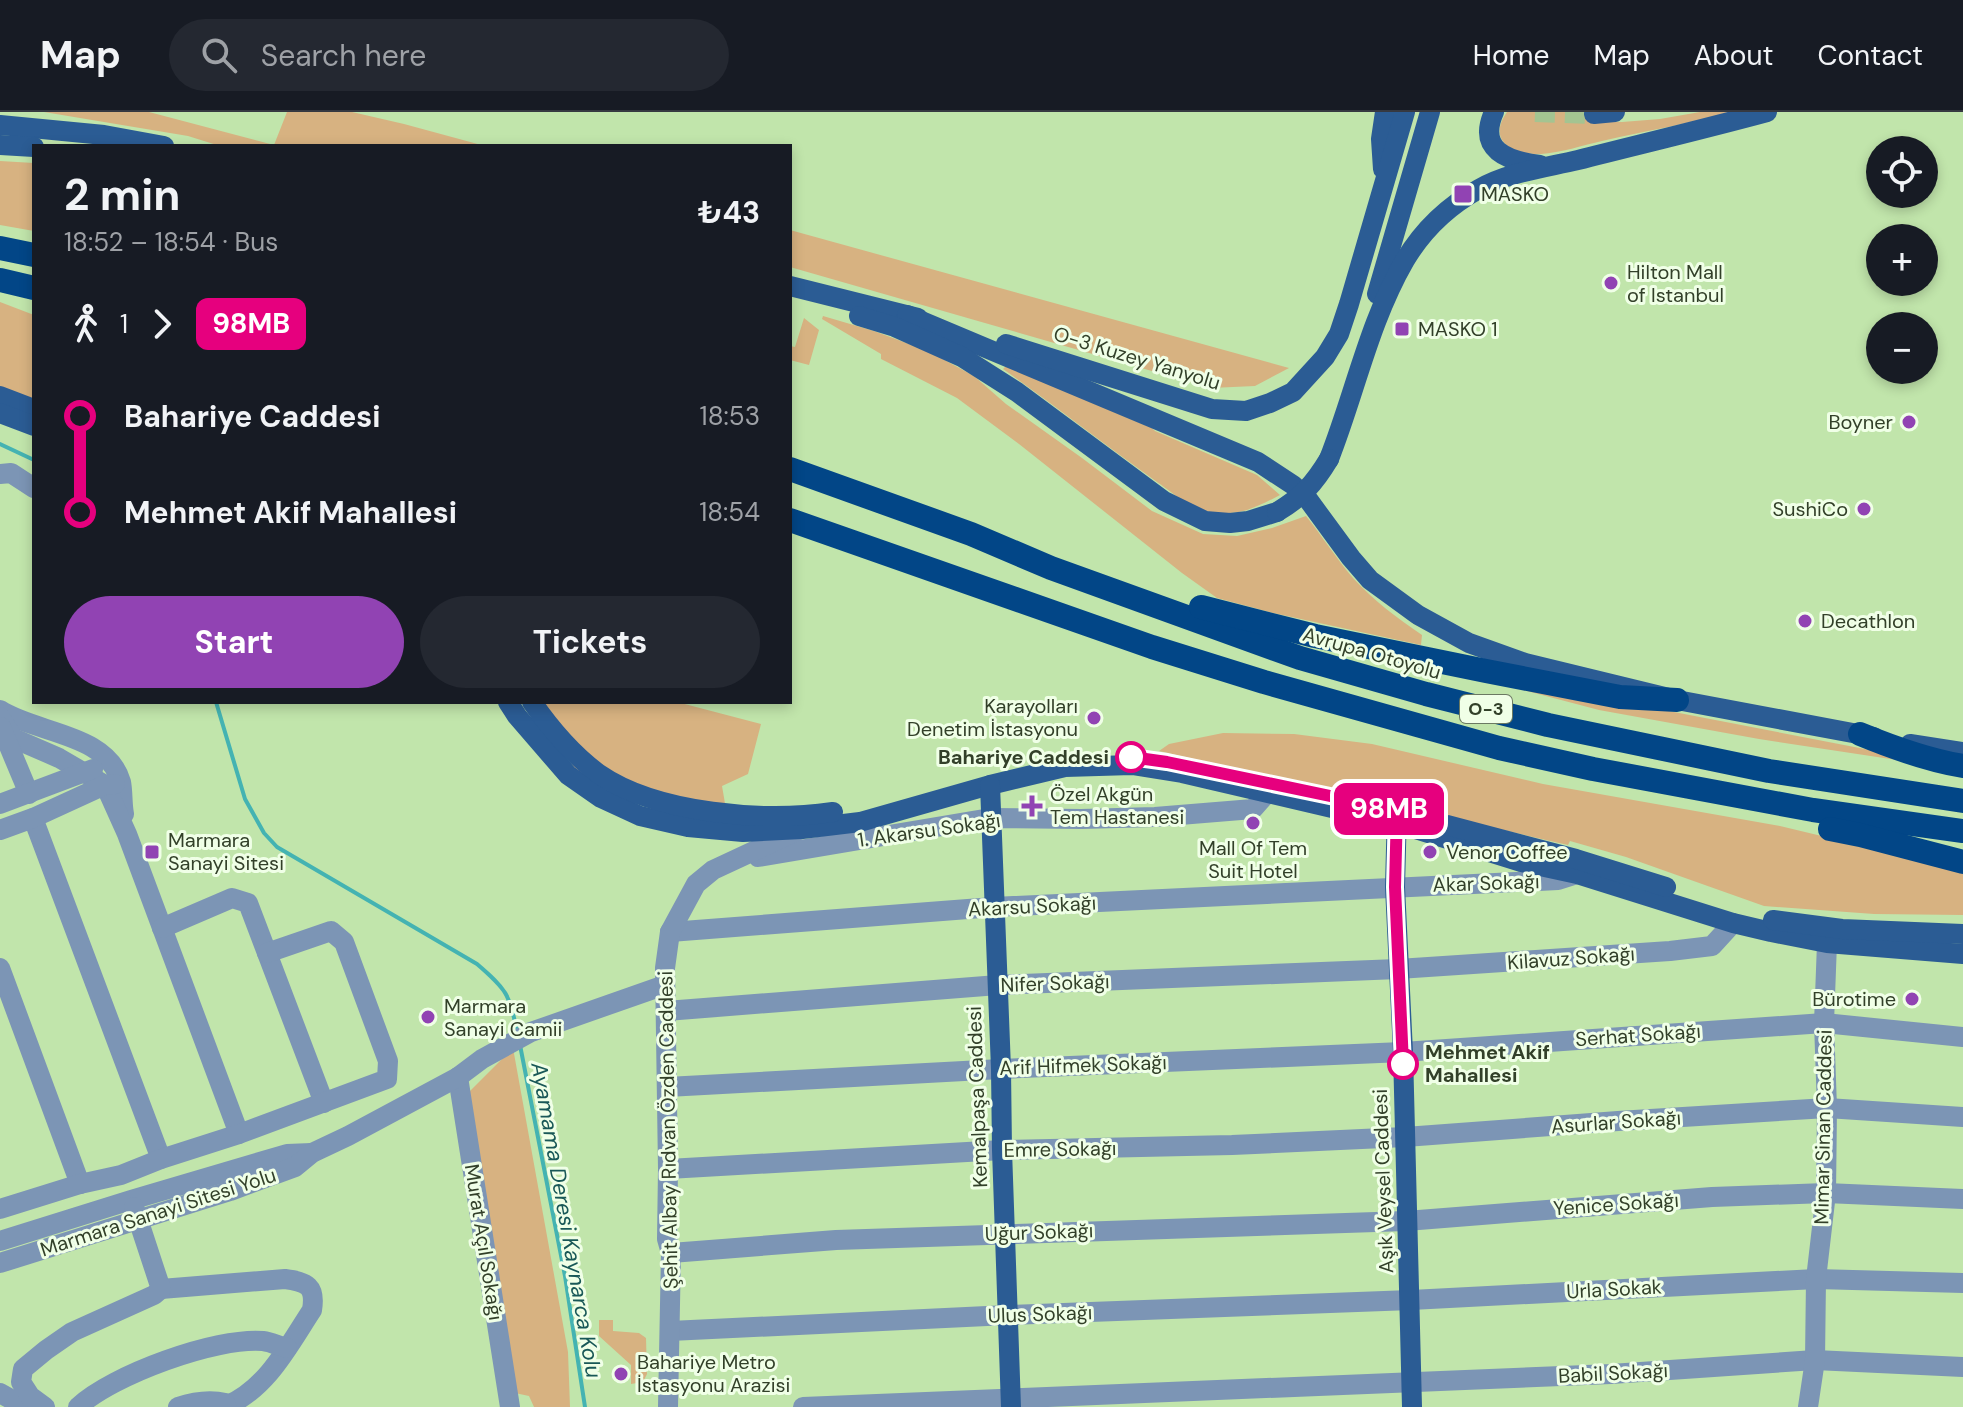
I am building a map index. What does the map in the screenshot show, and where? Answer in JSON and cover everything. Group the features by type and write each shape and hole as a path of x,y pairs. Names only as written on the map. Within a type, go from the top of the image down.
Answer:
{"highway":[{"path":"0,248 32,255"},
{"path":"0,280 32,288"},
{"name":"Avrupa Otoyolu","path":"792,470 957,529 1128,597 1300,658 1426,694 1563,728 1769,771 1963,801"},
{"name":"O-3","path":"792,521 1166,651 1305,694 1499,748 1813,810 1963,831"},
{"path":"1025,557 1141,586 1203,608 1315,636 1620,697 1677,700"},
{"path":"1860,734 1934,761 1963,766"},
{"path":"1593,769 1619,785 1653,795 1860,835 1963,862"}],"main road":[{"path":"1385,112 1381,139 1385,185"},
{"name":"O-3 Kuzey Yanyolu","path":"792,286 982,336 1212,409 1246,411 1293,392 1325,357 1339,334 1405,112"},
{"path":"1362,360 1369,323 1430,112"},
{"path":"1494,112 1488,125 1489,136 1498,152 1510,159 1553,166"},
{"path":"1594,114 1615,112"},
{"path":"792,297 895,327 962,357 1017,392 1164,501 1205,521 1248,521 1277,512 1307,491 1329,459 1362,360 1397,275 1420,238 1442,214 1471,193 1499,179 1767,112"},
{"path":"0,125 104,135 153,144"},
{"path":"0,145 32,147"},
{"path":"907,315 1258,462 1307,498 1370,580 1418,615 1459,638 1525,663 1677,700 1963,752"},
{"path":"0,396 32,408"},
{"path":"0,413 32,425"},
{"path":"509,704 568,775 601,798 640,816 688,827 743,832 860,822 1065,767 1132,765 1397,816 1521,862 1577,874 1733,923 1827,943 1963,954"},
{"path":"534,704 564,742 599,774 669,804 745,815 821,814 880,804 1059,758 1111,755 1167,762 1576,859 1767,919 1842,929 1963,934"},
{"name":"Kemalpaşa Caddesi","path":"990,785 1011,1402"},
{"name":"Aşık Veysel Caddesi","path":"1397,816 1395,887 1403,1052 1412,1407"}],"street":[{"path":"4,472 32,487"},
{"path":"0,710 14,719 83,741 112,762"},
{"path":"0,717 13,738 113,784"},
{"path":"0,724 29,794"},
{"path":"0,804 112,762"},
{"path":"112,762 113,784 127,834 239,1134"},
{"path":"0,830 113,784"},
{"name":"1. Akarsu Sokağı","path":"729,861 990,818 1081,819 1225,813 1253,809 1267,793"},
{"path":"33,818 161,1159"},
{"name":"Şehit Albay Rıdvan Özden Caddesi","path":"668,1407 671,1253 667,1239 665,968 670,932 696,884 713,870 802,829"},
{"name":"Akar Sokağı","path":"1395,887 1558,880 1577,874"},
{"name":"Akarsu Sokağı","path":"670,932 994,907 1395,887"},
{"path":"162,928 232,898 248,903 324,1103"},
{"name":"Kilavuz Sokağı","path":"1398,969 1712,946 1733,923"},
{"path":"1,1205 121,1175 387,1079 388,1061 344,942 331,931 267,953"},
{"name":"Mimar Sinan Caddesi","path":"1808,1407 1815,1360 1816,1279 1826,1193 1824,1023 1827,943"},
{"path":"0,968 80,1184"},
{"name":"Nifer Sokağı","path":"666,1011 998,985 1398,969"},
{"name":"Marmara Sanayi Sitesi Yolu","path":"0,1263 230,1191 295,1167 312,1153 458,1077 482,1059 531,1032 665,985"},
{"name":"Serhat Sokağı","path":"1403,1052 1824,1023 1963,1037"},
{"name":"Arif Hifmek Sokağı","path":"667,1087 1403,1052"},
{"name":"Murat Açıl Sokağı","path":"458,1077 510,1407"},
{"name":"Asurlar Sokağı","path":"1405,1137 1827,1108 1963,1117"},
{"name":"Emre Sokağı","path":"668,1169 1002,1150 1232,1145 1405,1137"},
{"name":"Marmara Sanayi Sitesi Yolu","path":"0,1241 287,1154 312,1153"},
{"name":"Yenice Sokağı","path":"1406,1221 1712,1197 1826,1193 1963,1199"},
{"path":"131,1200 161,1289"},
{"name":"Uğur Sokağı","path":"671,1253 836,1240 1406,1221"},
{"path":"45,1407 30,1396 21,1382 23,1369 72,1332 161,1289 285,1279 305,1284 312,1292 312,1310 269,1375 226,1406 215,1401 193,1402 178,1407"},
{"name":"Urla Sokak","path":"1411,1300 1816,1279 1963,1283"},
{"name":"Ulus Sokağı","path":"670,1331 1411,1300"},
{"path":"78,1407 115,1383 187,1354 237,1342 264,1341 287,1348"},
{"name":"Babil Sokağı","path":"803,1407 1011,1402 1611,1374 1815,1360 1963,1367"},
{"path":"0,1393 25,1407"}],"shaded area":[{"path":"44,112 149,112 270,144 214,144 188,136"},
{"path":"287,112 352,112 478,144 274,144"},
{"path":"1507,112 1594,112 1595,121 1622,122 1700,112 1735,112 1564,151 1531,154 1513,149 1501,139 1501,122"},
{"path":"0,161 32,163 32,231 0,225"},
{"path":"792,231 1289,368 1255,386 1211,388 792,268"},
{"path":"0,302 32,314 32,405 0,393"},
{"path":"823,316 928,351 974,376 1006,404 1152,511 1203,534 1237,536 1306,516 1361,586 1422,635 1421,645 1217,598 957,398 881,359 881,354 822,319"},
{"path":"804,318 819,330 809,365 792,361 792,346 795,347"},
{"path":"1006,366 1257,475 1280,495 1235,513 1198,509 1003,369"},
{"path":"1374,651 1963,770 1759,739 1599,710"},
{"path":"539,704 685,704 761,724 748,774 722,786 727,815 578,775"},
{"path":"1223,733 1294,734 1372,744 1543,784 1780,826 1963,870 1963,915 1874,914 1764,906 1626,857 1570,841 1568,845 1159,751 1169,744"},
{"path":"513,1048 568,1352 570,1407 534,1407 529,1396 515,1393 466,1095"},
{"path":"599,1320 613,1320 613,1331 639,1333 646,1338 647,1374 643,1382 631,1384 631,1365 599,1336"}],"waterway":[{"path":"0,444 32,459"},
{"name":"Ayamama Deresi Kaynarca Kolu","path":"217,704 245,799 264,833 277,847 477,964 505,993 517,1032"},
{"name":"Ayamama Deresi Kaynarca Kolu","path":"520,1045 565,1276 585,1407"}],"tunnel":[{"path":"1535,112 1594,114"}],"bus line":[{"name":"98MB","path":"1131,757 1397,810 1395,887 1403,1064"}],"place":[{"name":"MASKO","path":"1463,194"},
{"name":"Hilton Mall of Istanbul","path":"1611,283"},
{"name":"MASKO 1","path":"1402,329"},
{"name":"Boyner","path":"1909,422"},
{"name":"SushiCo","path":"1864,509"},
{"name":"Decathlon","path":"1805,621"},
{"name":"Karayolları Denetim İstasyonu","path":"1094,718"},
{"name":"Bahariye Caddesi","path":"1131,757"},
{"name":"Özel Akgün Tem Hastanesi","path":"1032,806"},
{"name":"Mall Of Tem Suit Hotel","path":"1253,823"},
{"name":"Marmara Sanayi Sitesi","path":"152,852"},
{"name":"Venor Coffee","path":"1430,852"},
{"name":"Bürotime","path":"1912,999"},
{"name":"Marmara Sanayi Camii","path":"428,1017"},
{"name":"Mehmet Akif Mahallesi","path":"1403,1064"},
{"name":"Bahariye Metro İstasyonu Arazisi","path":"621,1374"}]}
